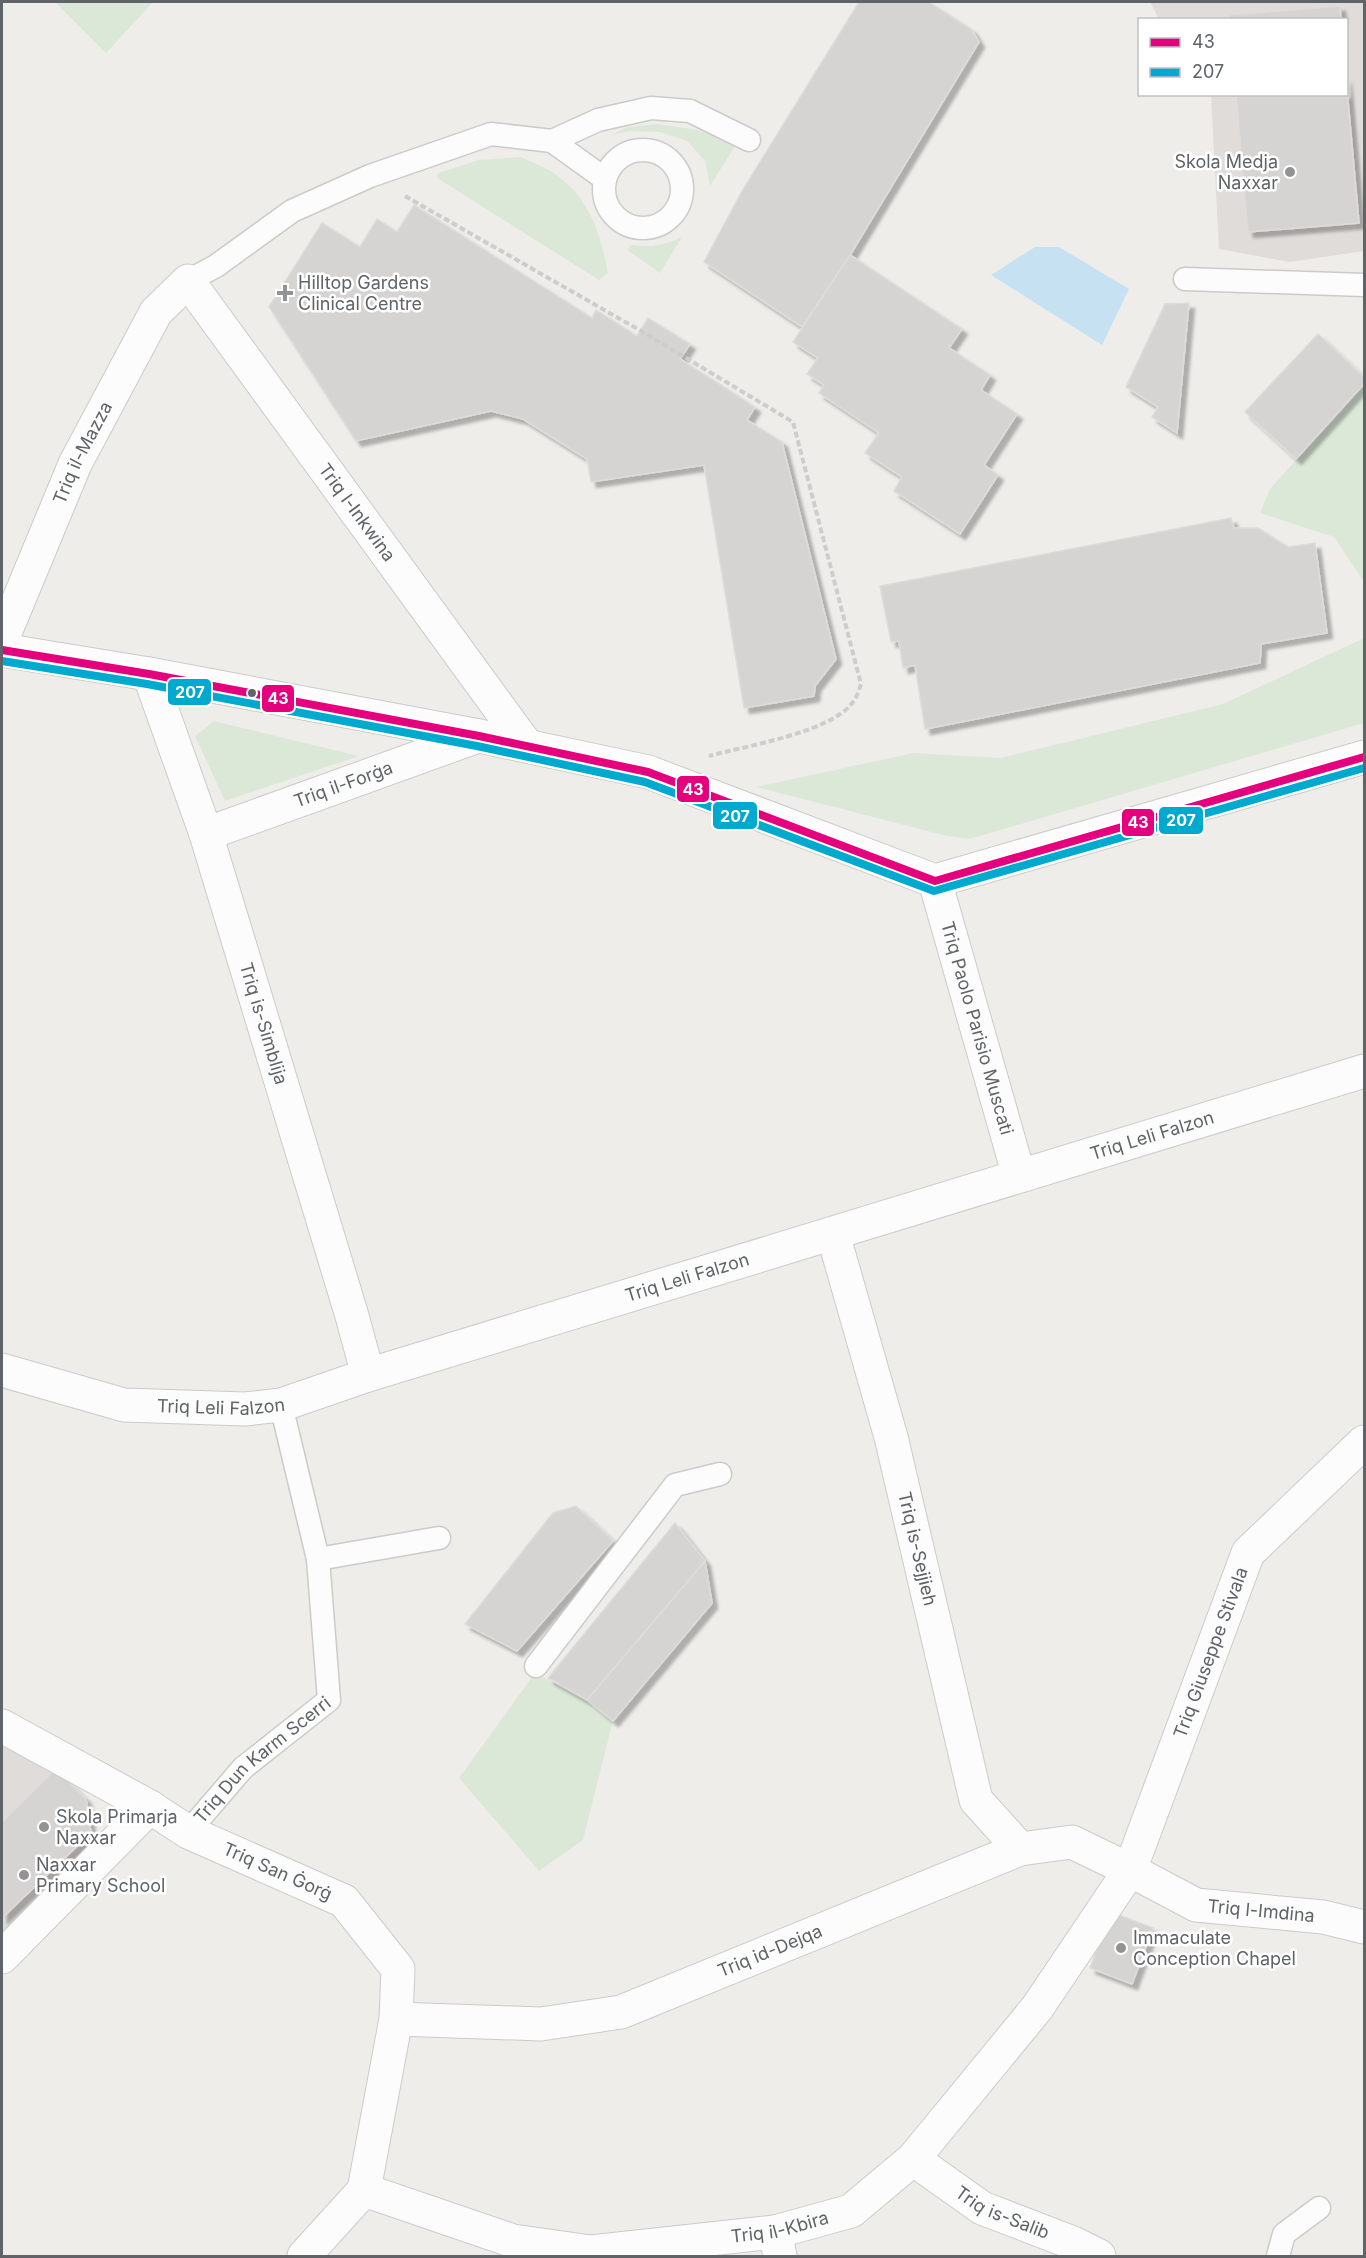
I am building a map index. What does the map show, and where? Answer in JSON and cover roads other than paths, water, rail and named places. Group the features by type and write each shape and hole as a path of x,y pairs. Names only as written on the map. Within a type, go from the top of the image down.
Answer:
{"street":[{"name":"Triq il-Mazza","path":"2,640 75,464 156,312 188,281"},
{"name":"Triq l-Inkwina","path":"188,281 527,746"},
{"path":"2,650 149,674 479,736 648,772 935,881 1365,757"},
{"name":"Triq is-Simblija","path":"149,674 206,834 352,1316 368,1376"},
{"name":"Triq il-Forġa","path":"206,834 479,736"},
{"name":"Triq Paolo Parisio Muscati","path":"935,881 1019,1176"},
{"name":"Triq Leli Falzon","path":"4,1378 124,1405 244,1408 281,1405 368,1376 1365,1071"},
{"name":"Triq is-Sejjieh","path":"833,1234 891,1437 976,1800 1020,1849"},
{"name":"Triq Giuseppe Stivala","path":"1130,1870 1248,1553 1365,1442"},
{"name":"Triq San Ġorġ","path":"2,1726 150,1807 188,1832 344,1901 398,1969 396,2019 364,2190"},
{"path":"2,1957 150,1807"},
{"name":"Triq id-Dejqa","path":"396,2019 541,2024 621,2012 1020,1849 1072,1842 1130,1870"},
{"name":"Triq l-Imdina","path":"1130,1870 1196,1905 1323,1917 1365,1927"},
{"name":"Triq il-Kbira","path":"364,2190 513,2241 591,2252 777,2244 851,2211 913,2158 1037,2008 1130,1870"},
{"name":"Triq is-Salib","path":"913,2158 982,2208 1073,2243 1099,2256"},
{"path":"304,2256 364,2190"}],"lane":[{"path":"552,141 598,120 651,108 690,111 749,140"},
{"path":"188,281 216,266 292,211 370,176 491,134 552,141 605,179"},
{"path":"1185,279 1365,285"},
{"name":"Triq Dun Karm Scerri","path":"188,1832 243,1768 329,1700 318,1559 281,1405"},
{"path":"536,1666 675,1485 720,1474"},
{"path":"318,1559 439,1538"},
{"path":"1278,2256 1284,2234 1319,2208"}],"water":[{"path":"1035,247 1059,247 1129,289 1102,345 991,275"}],"place":[{"name":"Skola Medja Naxxar","path":"1290,172"},
{"name":"Hilltop Gardens Clinical Centre","path":"285,293"},
{"name":"Skola Primarja Naxxar","path":"44,1827"},
{"name":"Naxxar Primary School","path":"24,1875"},
{"name":"Immaculate Conception Chapel","path":"1121,1948"}]}
